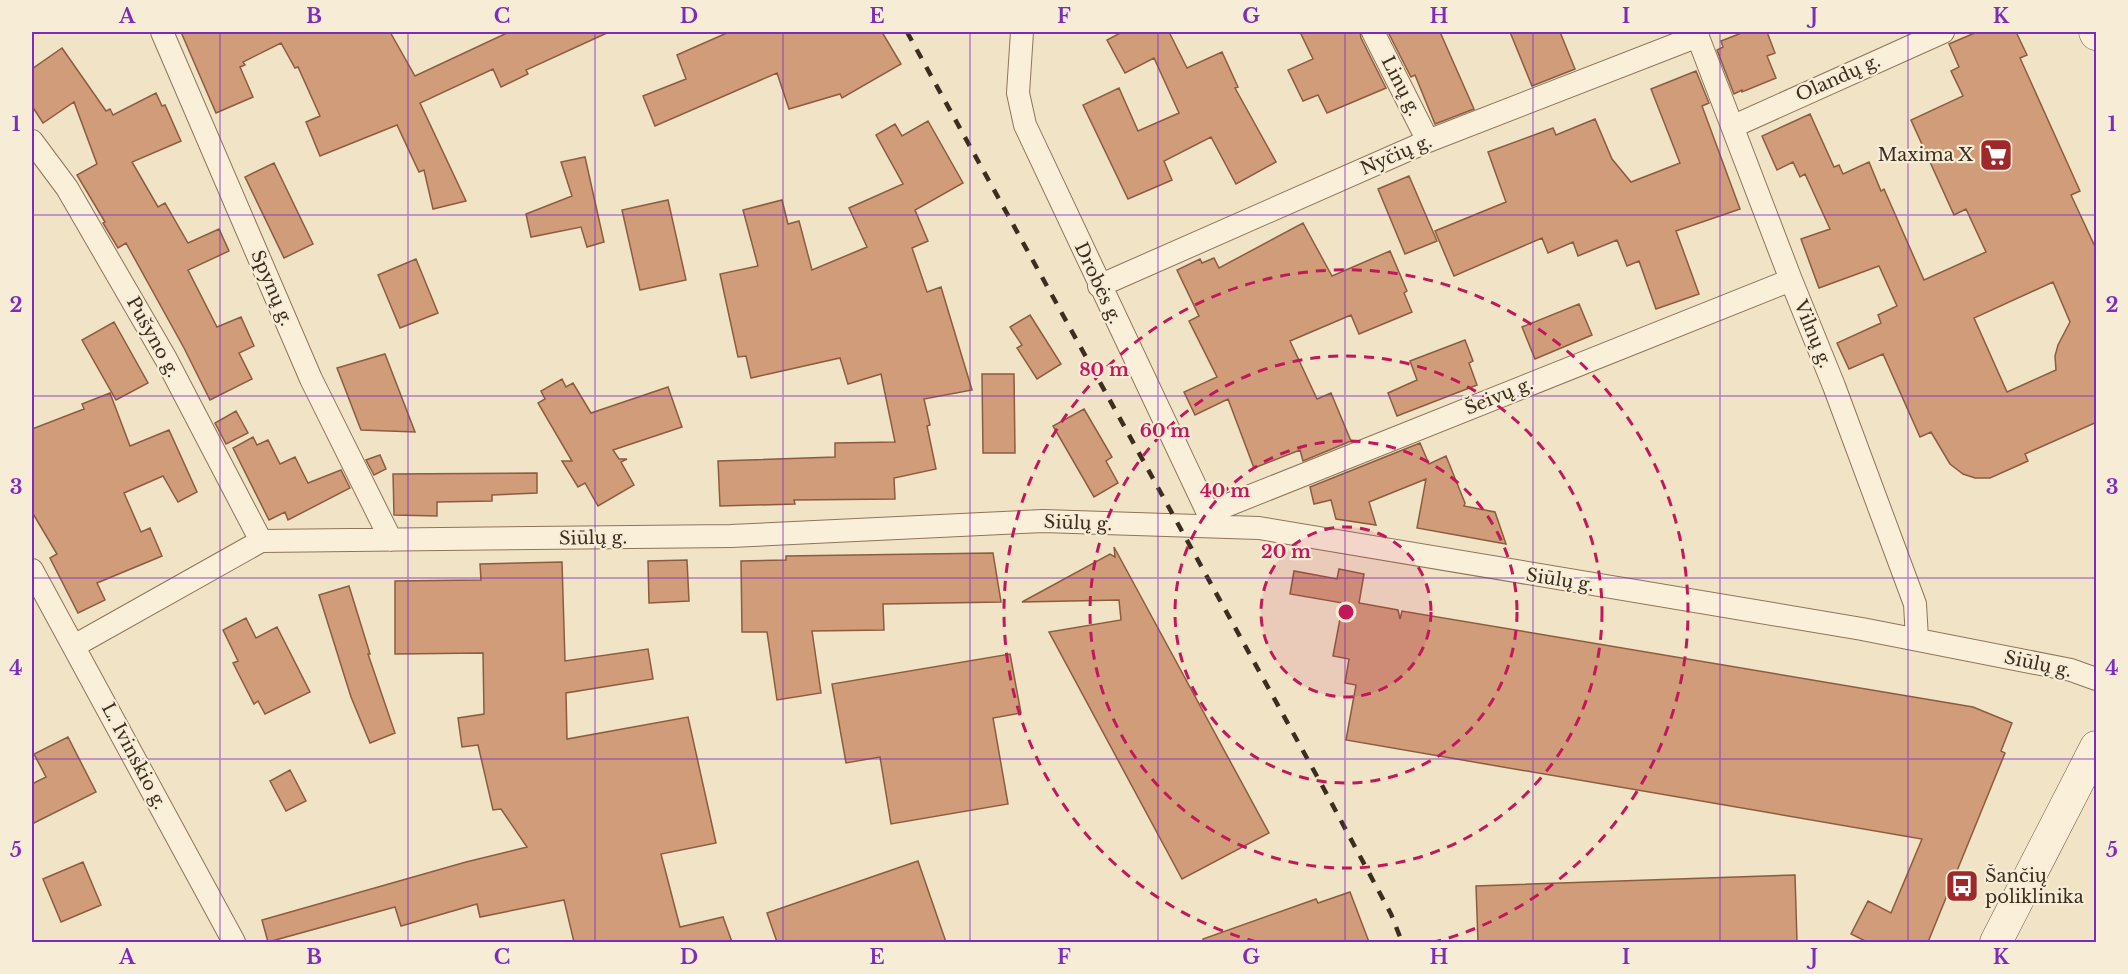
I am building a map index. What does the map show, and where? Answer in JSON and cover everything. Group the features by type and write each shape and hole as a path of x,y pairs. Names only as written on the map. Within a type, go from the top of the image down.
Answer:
{"main road":[{"path":"1996,942 2097,747"}],"street":[{"name":"Spynų g.","path":"162,32 311,380 391,540"},
{"name":"Drobės g.","path":"1022,32 1018,93 1025,125 1207,520"},
{"name":"Linų g.","path":"1373,32 1428,141"},
{"name":"Olandų g.","path":"1734,126 1943,32"},
{"name":"Nyčių g.","path":"1099,286 1428,141 1697,34"},
{"name":"Vilnų g.","path":"1697,34 1834,386 1915,604 1917,639"},
{"name":"Pušyno g.","path":"32,141 67,188 166,359 261,541"},
{"name":"Šeivų g.","path":"1207,520 1791,280"},
{"name":"Siūlų g.","path":"74,646 261,541 731,536 1042,521 1207,520 1862,629 2071,670 2097,679"},
{"name":"L. Ivinskio g.","path":"32,570 234,942"}],"building":[{"path":"181,32 390,32 415,76 509,32 609,32 526,70 528,74 501,87 493,69 420,103 466,201 433,209 424,170 419,172 397,125 320,156 306,122 320,116 298,67 295,68 281,43 243,62 245,65 240,67 253,97 216,113"},
{"path":"729,32 882,32 901,64 842,98 840,94 789,109 777,73 655,126 643,96 686,79 677,55"},
{"path":"1122,32 1169,32 1187,68 1222,52 1238,87 1235,88 1276,162 1236,184 1211,137 1164,161 1172,180 1128,199 1083,105 1119,88 1138,131 1179,113 1154,58 1125,73 1107,40"},
{"path":"1300,32 1360,32 1386,88 1327,113 1318,95 1303,101 1288,70 1313,59"},
{"path":"1388,32 1440,32 1474,109 1435,124 1415,75 1411,77"},
{"path":"1510,32 1560,32 1575,69 1532,86"},
{"path":"1744,32 1767,32 1775,53 1767,56 1776,78 1734,94 1717,50 1723,47 1721,41"},
{"path":"1977,32 2016,32 2027,55 2020,58 2080,191 2071,195 2097,251 2097,422 2025,454 2028,461 1990,478 1975,478 1963,474 1950,464 1931,432 1920,437 1883,354 1849,369 1837,343 1881,323 1878,315 1897,306 1879,266 1819,288 1801,239 1830,229 1805,174 1800,177 1793,162 1777,170 1762,136 1810,114 1834,167 1839,165 1843,174 1869,162 1881,191 1884,189 1924,280 1986,252 1966,209 1954,215 1911,120 1963,96 1951,71 1959,67 1949,44","holes":["2053,282 2070,322 2058,345 2055,356 2056,370 2007,392 1974,318"]},
{"path":"62,48 106,111 110,109 113,115 156,93 162,106 165,105 181,141 132,162 158,207 165,203 188,243 219,229 229,251 188,270 217,327 241,317 254,346 239,353 252,379 210,400 126,243 118,248 77,175 97,164 74,102 43,123 32,106 32,69"},
{"path":"1696,71 1709,103 1702,106 1740,209 1676,231 1699,294 1656,309 1639,261 1627,266 1617,240 1578,256 1573,242 1548,253 1542,238 1454,276 1435,231 1506,202 1488,152 1553,128 1556,135 1595,119 1612,159 1631,182 1680,163 1651,89"},
{"path":"928,121 963,183 915,210 928,241 912,248 927,292 941,287 972,390 924,399 936,469 894,478 895,499 794,500 795,504 720,506 718,461 835,457 835,443 895,442 881,374 848,384 840,358 751,378 746,356 738,357 720,274 758,266 743,210 782,200 788,224 799,221 812,270 867,247 849,208 903,184 876,135 895,124 902,136"},
{"path":"585,157 604,242 587,247 581,227 531,237 526,214 572,196 561,162"},
{"path":"274,163 313,244 284,258 245,177"},
{"path":"1409,176 1437,241 1405,254 1378,189"},
{"path":"668,200 686,280 640,290 622,210"},
{"path":"1303,223 1332,276 1390,251 1407,291 1404,293 1412,312 1359,334 1351,315 1290,341 1317,399 1331,393 1351,441 1303,461 1300,450 1254,468 1228,399 1195,415 1184,392 1217,377 1189,321 1199,316 1177,270 1200,259 1202,263 1214,258 1219,268"},
{"path":"416,259 438,313 400,328 378,275"},
{"path":"1579,304 1592,335 1535,359 1522,327"},
{"path":"1030,315 1061,364 1037,379 1017,348 1022,345 1010,327"},
{"path":"114,322 148,383 116,400 82,340"},
{"path":"1465,340 1473,361 1469,363 1477,385 1397,416 1388,393 1417,380 1410,361"},
{"path":"385,354 415,432 361,430 337,368"},
{"path":"982,374 1014,374 1015,453 983,453"},
{"path":"562,379 566,387 573,383 591,413 668,387 682,427 613,450 619,459 627,459 621,462 634,485 598,506 585,483 578,487 562,461 572,461 538,403 545,399 541,391"},
{"path":"110,393 130,446 169,430 197,492 178,502 163,476 124,493 141,532 150,528 162,556 97,583 105,600 78,613 50,558 57,554 32,512 32,429 84,409 82,404"},
{"path":"1084,409 1112,457 1106,461 1118,483 1094,497 1053,426"},
{"path":"236,411 248,433 226,444 215,423"},
{"path":"253,437 257,445 268,440 280,464 295,457 308,483 341,470 350,488 288,520 285,512 269,520 233,448"},
{"path":"1420,443 1429,464 1446,456 1465,503 1464,506 1495,512 1506,544 1417,528 1426,479 1369,502 1376,525 1336,519 1331,500 1314,504 1310,487"},
{"path":"380,455 386,469 374,475 366,460"},
{"path":"537,473 537,493 492,495 492,501 437,502 437,516 394,515 393,474"},
{"path":"1114,547 1269,833 1182,879 1049,632 1121,620 1119,600 1022,602 1110,554 1115,557"},
{"path":"993,553 1001,602 883,604 884,630 812,631 821,693 777,700 767,632 742,632 741,561 786,560 786,556"},
{"path":"687,560 689,601 649,603 648,561"},
{"path":"562,562 565,661 648,649 653,679 566,693 567,739 688,717 716,843 661,854 680,927 723,917 732,942 574,942 564,900 480,917 477,904 401,926 395,907 268,942 262,920 527,847 501,809 493,810 478,745 462,747 458,718 484,714 483,653 395,654 395,581 481,580 480,564"},
{"path":"1339,569 1364,574 1359,603 1398,610 1400,619 1402,611 1973,707 2012,723 2001,751 2005,753 1928,942 1867,942 1851,934 1868,901 1891,913 1922,839 1346,740 1356,685 1345,683 1349,659 1333,656 1343,603 1290,594 1294,571 1337,579"},
{"path":"349,586 370,654 368,654 395,733 370,743 351,697 319,595"},
{"path":"246,618 256,638 277,627 310,692 265,714 258,701 254,704 233,663 238,661 223,630"},
{"path":"1010,654 1021,713 993,718 1008,804 891,824 880,757 846,763 832,684"},
{"path":"68,737 96,792 32,824 32,784 46,777 34,754"},
{"path":"290,770 306,801 286,811 270,781"},
{"path":"918,861 946,942 777,942 767,913"},
{"path":"83,862 101,905 61,922 43,879"},
{"path":"1795,875 1797,942 1478,942 1476,886"},
{"path":"1350,892 1369,942 1203,942 1203,939 1316,899 1318,903"}],"railway":[{"path":"907,32 1324,789 1391,914 1402,942"}],"place":[{"name":"Maxima X","path":"1996,155"},
{"name":"Šančių poliklinika","path":"1962,886"}]}
